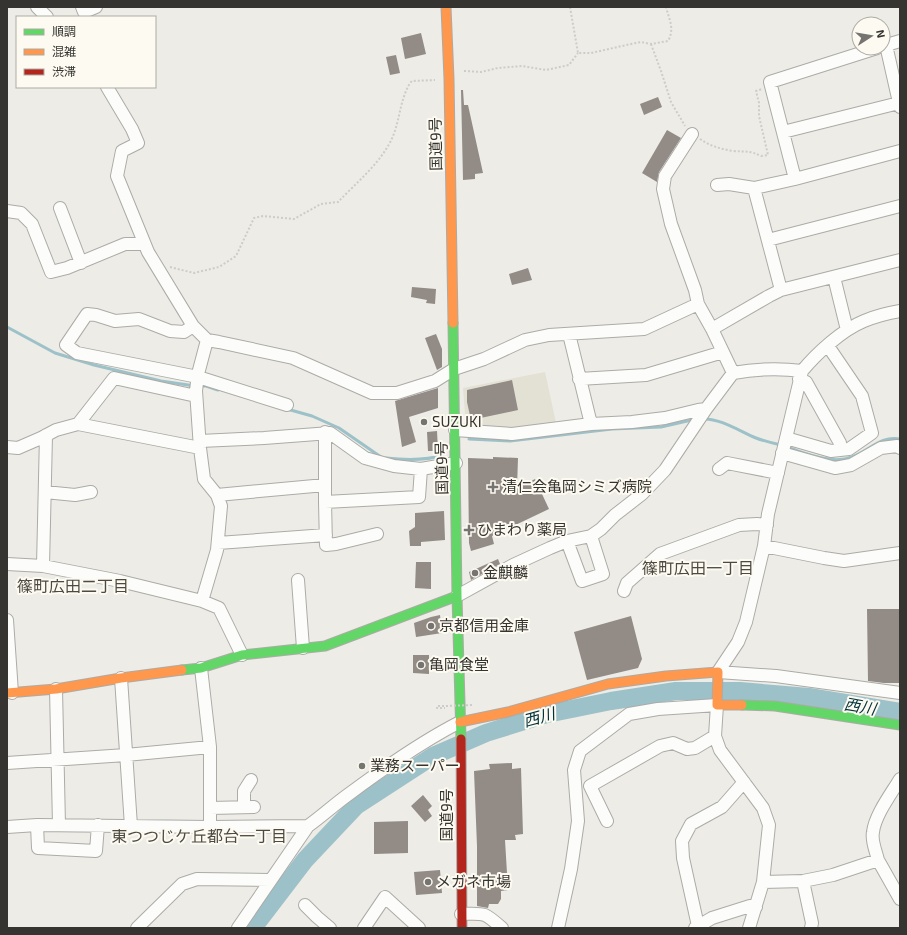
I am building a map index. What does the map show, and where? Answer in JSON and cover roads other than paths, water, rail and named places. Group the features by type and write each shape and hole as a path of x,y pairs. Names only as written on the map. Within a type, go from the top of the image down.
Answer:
{"main road":[{"name":"国道9号","path":"446,7 449,76 456,463 457,596 461,755 462,928"},
{"path":"10,693 56,689 120,678 201,668 242,655 325,646 457,596"},
{"path":"460,728 508,712 608,684 666,676 718,675 717,702 775,706 900,725"}],"street":[{"path":"38,7 46,16"},
{"path":"82,7 84,12 96,7"},
{"path":"794,179 770,82 851,56"},
{"path":"783,132 900,105 885,56"},
{"path":"108,88 132,129 138,143 122,151 117,176 144,244 193,326 207,340 293,358 372,393 397,393 434,381 454,369 484,359 525,340 549,335 644,329 698,304"},
{"path":"692,134 665,176 663,189 671,224 695,290 698,304 733,373"},
{"path":"717,184 729,184 754,188 900,152"},
{"path":"754,188 782,290"},
{"path":"768,240 900,206"},
{"path":"60,208 81,263"},
{"path":"7,211 21,212 32,224 51,272 81,263 125,244 144,244"},
{"path":"712,329 782,290 900,260"},
{"path":"834,277 847,330"},
{"path":"718,675 738,642 743,629 764,546 782,453 800,375 808,363 847,330 872,318 900,311"},
{"path":"193,326 184,332 170,331 139,319 115,321 96,315 87,314 66,345 77,353 198,377 287,405"},
{"path":"569,334 591,424"},
{"path":"202,601 217,550 221,506 217,495 204,479 200,445 196,396 198,377 207,340"},
{"path":"786,438 831,451 849,449 872,433 862,396 828,346"},
{"path":"579,379 646,375 723,352"},
{"path":"457,596 513,565 567,541 591,536 601,529 615,515 642,494 665,470 706,409 733,373 750,370 794,370 806,382 840,443 841,450"},
{"path":"78,424 114,378 196,396"},
{"path":"455,430 512,434 591,424 632,422 665,418 706,409"},
{"path":"7,448 18,448 56,430 78,424 200,445 325,432 330,433 365,458 394,466 421,469 456,463"},
{"path":"325,432 326,545 377,534"},
{"path":"43,566 46,435"},
{"path":"782,453 835,468 851,465 881,448 896,446 900,448"},
{"path":"719,469 727,463 778,473"},
{"path":"326,502 419,496 421,469"},
{"path":"217,495 325,485"},
{"path":"45,492 75,495 91,492"},
{"path":"624,591 627,583 660,554 739,525 767,525"},
{"path":"218,543 326,535"},
{"path":"567,541 582,581 603,574 591,536"},
{"path":"764,546 844,561 900,554"},
{"path":"7,564 43,566 120,581 202,601 219,608 242,655"},
{"path":"298,580 303,648"},
{"path":"7,620 10,693"},
{"path":"201,668 210,747 210,827"},
{"path":"718,675 776,676 900,693"},
{"path":"120,678 131,826"},
{"path":"56,689 59,825"},
{"path":"558,928 571,869 578,821 574,770 580,751 629,714 717,702 715,736 720,750 763,808 769,825 763,882 749,928"},
{"path":"238,928 308,826 366,782 435,735 460,728"},
{"path":"607,821 590,786 660,746 673,743 687,749 695,748 715,736"},
{"path":"7,763 126,755 210,747"},
{"path":"900,779 877,819 872,833 878,860 900,899"},
{"path":"210,808 249,807 244,791 251,780"},
{"path":"744,782 722,807 691,824 682,841 683,858 697,927 712,918 750,906 756,906"},
{"path":"37,825 38,848 96,852 98,825"},
{"path":"7,826 308,826"},
{"path":"763,882 803,881 833,875 878,860"},
{"path":"137,928 182,884 198,879 270,880"},
{"path":"803,881 812,923 811,928"},
{"path":"364,928 385,898 419,928"},
{"path":"305,905 330,928"},
{"path":"461,914 488,915 502,928"}],"waterway":[{"path":"7,327 55,353 94,365 161,381 195,386"},
{"path":"200,386 206,386 218,390"},
{"path":"287,409 312,416 339,428 381,457"},
{"path":"469,439 510,441 612,429 661,427 696,419"},
{"path":"703,419 710,419 723,423 756,438 781,445"},
{"path":"786,447 810,455 836,460 852,457 887,439 900,439"},
{"path":"386,458 414,460 443,455"},
{"name":"西川","path":"253,928 305,860 356,806 433,756 486,733 547,714 611,701 676,691 740,691 809,697 900,712"}],"place":[{"name":"SUZUKI","path":"424,422"},
{"name":"清仁会亀岡シミズ病院","path":"493,487"},
{"name":"ひまわり薬局","path":"469,530"},
{"name":"金麒麟","path":"475,573"},
{"name":"京都信用金庫","path":"431,626"},
{"name":"亀岡食堂","path":"421,665"},
{"name":"業務スーパー","path":"362,766"},
{"name":"メガネ市場","path":"428,882"}],"district":[{"name":"篠町広田一丁目","path":"698,568"},
{"name":"篠町広田二丁目","path":"73,586"},
{"name":"東つつじケ丘都台一丁目","path":"199,836"}]}
